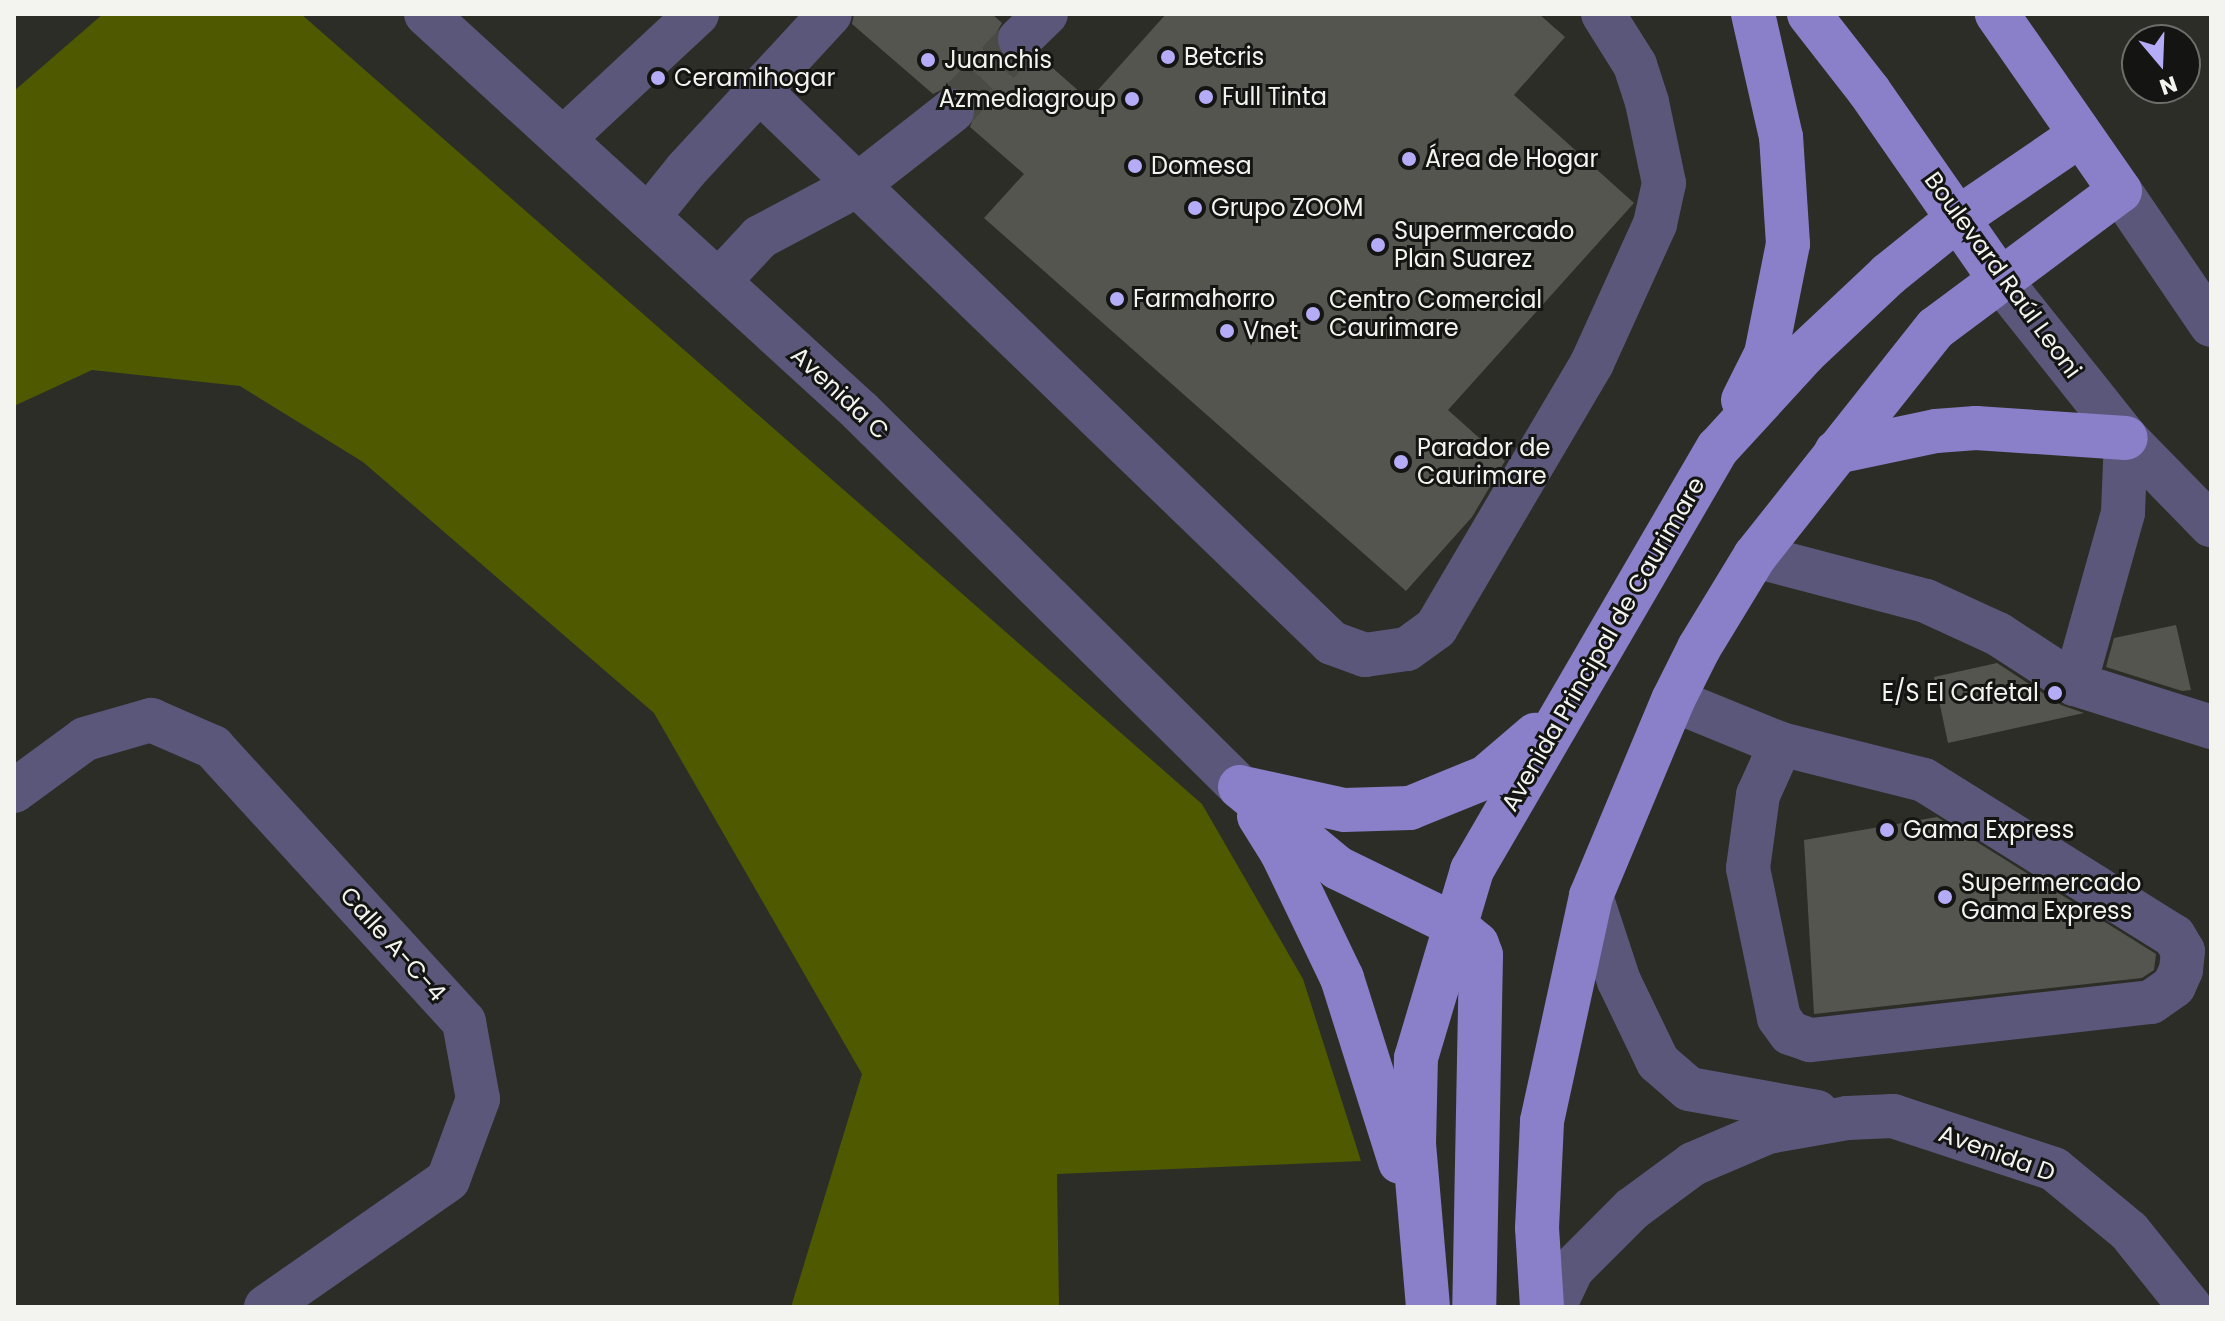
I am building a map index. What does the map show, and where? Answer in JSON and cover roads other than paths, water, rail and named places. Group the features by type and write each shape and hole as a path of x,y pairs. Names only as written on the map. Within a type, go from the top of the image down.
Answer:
{"main road":[{"path":"1718,448 1766,354 1788,244 1781,137 1753,14"},
{"name":"Boulevard Raúl Leoni","path":"1809,14 1960,217 2001,281"},
{"path":"1542,1307 1537,1228 1542,1121 1591,896 1673,700 1699,648 1755,556 1936,328 2120,191 1997,14"},
{"name":"Avenida Principal de Caurimare","path":"1428,1307 1414,1144 1416,1058 1453,924 1472,870 1718,448 1805,353 1889,274 1960,217 2080,135"},
{"path":"1836,452 1936,431 1976,428 2126,438"},
{"path":"1240,787 1344,810 1410,808 1486,777 1517,753 1573,696"},
{"path":"1240,787 1338,868 1453,924 1470,937 1481,955 1474,1307"},
{"path":"1240,787 1282,853 1342,978 1392,1128 1425,1260"}],"street":[{"name":"Avenida C","path":"426,14 860,411 1240,787"},
{"path":"564,138 697,14"},
{"path":"648,217 686,170 830,14"},
{"path":"760,91 1332,643 1365,655 1407,649 1436,628 1592,363 1655,224 1664,183 1650,115 1635,65 1603,14"},
{"path":"719,281 760,237 856,186 952,111"},
{"path":"2120,191 2211,325"},
{"name":"Boulevard Raúl Leoni","path":"2001,281 2126,438 2211,525"},
{"path":"2075,684 2123,513 2126,438"},
{"path":"1755,556 1926,601 1998,634 2075,684 2211,727"},
{"path":"1673,700 1781,744 1924,780 2174,936 2183,951 2181,970 2174,986 2151,1002 1810,1040 1790,1033 1779,1018 1748,868 1758,795 1781,744"},
{"name":"Calle A-C-4","path":"14,791 85,739 151,720 213,747 464,1022 478,1099 448,1180 266,1307"},
{"name":"Avenida D","path":"1591,896 1619,981 1658,1062 1689,1089 1847,1118"},
{"name":"Avenida D","path":"1554,1307 1572,1269 1632,1209 1693,1164 1768,1132 1847,1118 1893,1116 2054,1169 2129,1231 2190,1307"}],"tunnel":[{"path":"952,111 1020,39"}],"place":[{"name":"Betcris","path":"1168,57"},
{"name":"Juanchis","path":"928,60"},
{"name":"Ceramihogar","path":"658,78"},
{"name":"Full Tinta","path":"1206,97"},
{"name":"Azmediagroup","path":"1132,99"},
{"name":"Área de Hogar","path":"1409,159"},
{"name":"Domesa","path":"1135,166"},
{"name":"Grupo ZOOM","path":"1195,208"},
{"name":"Supermercado Plan Suarez","path":"1378,245"},
{"name":"Farmahorro","path":"1117,299"},
{"name":"Centro Comercial Caurimare","path":"1313,314"},
{"name":"Vnet","path":"1227,331"},
{"name":"Parador de Caurimare","path":"1401,462"},
{"name":"E/S El Cafetal","path":"2055,693"},
{"name":"Gama Express","path":"1887,830"},
{"name":"Supermercado Gama Express","path":"1945,897"}]}
